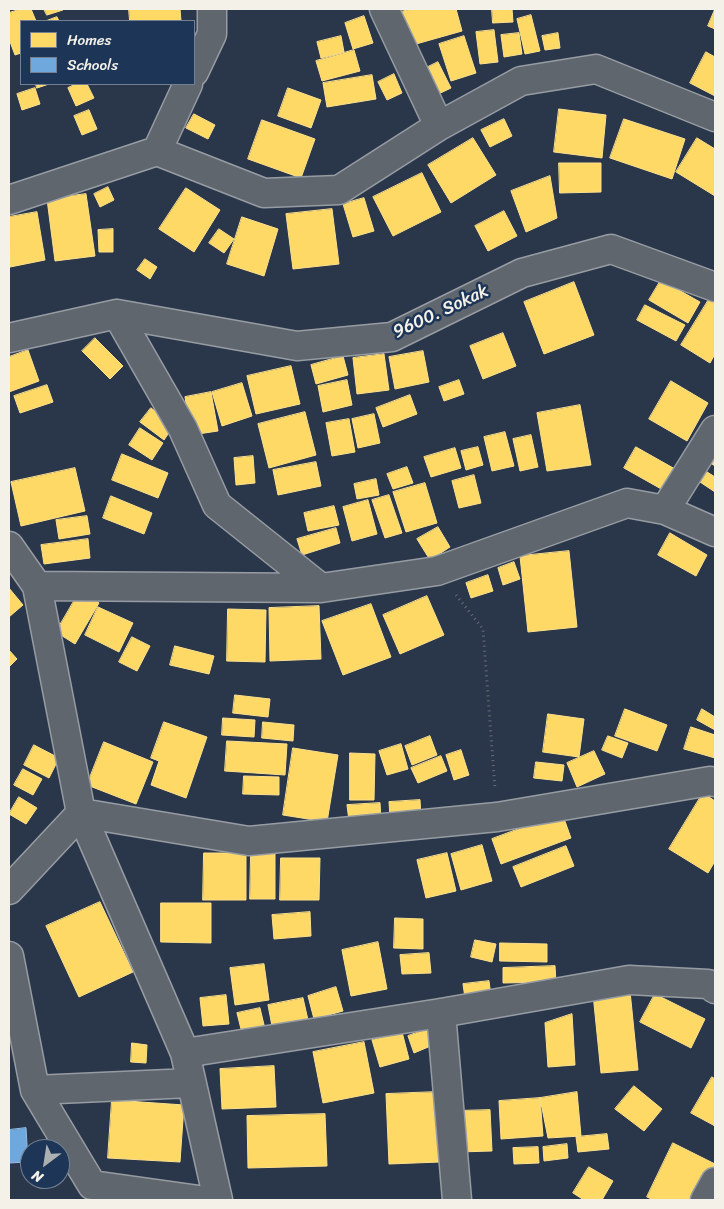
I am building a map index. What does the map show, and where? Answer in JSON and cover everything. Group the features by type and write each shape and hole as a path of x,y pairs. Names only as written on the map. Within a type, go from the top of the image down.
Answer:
{"street":[{"path":"195,70 212,34 212,9"},
{"path":"384,9 438,126"},
{"path":"9,200 157,151 264,193 339,190 438,126 521,81 596,68 715,117"},
{"path":"157,151 188,85"},
{"name":"9600. Sokak","path":"9,338 117,314 298,346 392,337 522,273 612,249 715,287"},
{"path":"117,314 183,429 217,505 321,588"},
{"path":"665,510 715,430"},
{"path":"37,586 321,588 437,571 627,503 665,510 715,532"},
{"path":"9,546 37,586 81,813 184,1053 218,1200"},
{"path":"81,813 249,841 497,818 710,781 715,782"},
{"path":"9,890 81,813"},
{"path":"9,956 35,1090 92,1185 199,1200"},
{"path":"184,1053 440,1013 629,980 708,984 715,988"},
{"path":"440,1013 457,1200"},
{"path":"35,1090 191,1083"},
{"path":"705,1200 715,1182"}],"path":[{"path":"437,571 483,629 497,818"}],"building: Homes":[{"path":"21,9 31,9 36,20 20,20 20,53 15,55 9,39 9,13"},
{"path":"44,9 63,9 63,10 47,15"},
{"path":"129,9 180,9 181,20 130,20"},
{"path":"413,9 456,9 462,31 409,46 400,12"},
{"path":"492,9 512,9 513,22 493,23"},
{"path":"715,9 715,29 708,26"},
{"path":"531,15 540,51 525,54 517,19"},
{"path":"364,16 373,43 353,49 345,23"},
{"path":"494,30 498,62 480,64 476,32"},
{"path":"519,33 522,54 504,57 501,35"},
{"path":"558,33 560,48 545,50 542,36"},
{"path":"341,36 344,52 321,58 317,42"},
{"path":"464,36 476,73 451,81 439,44"},
{"path":"354,50 360,71 322,81 316,61"},
{"path":"706,52 715,57 715,96 690,83"},
{"path":"438,62 451,88 432,97 420,71"},
{"path":"394,74 402,93 387,100 378,82"},
{"path":"372,75 376,99 327,107 323,83"},
{"path":"74,85 88,85 94,98 76,106 68,88"},
{"path":"35,88 40,104 22,110 17,94"},
{"path":"288,88 321,100 311,128 278,116"},
{"path":"559,109 606,115 602,158 554,152"},
{"path":"89,110 97,129 82,135 74,116"},
{"path":"194,114 215,125 208,139 186,128"},
{"path":"504,119 512,136 490,147 481,130"},
{"path":"624,119 685,139 672,179 610,158"},
{"path":"262,120 315,139 301,178 248,159"},
{"path":"473,138 496,175 451,203 428,165"},
{"path":"697,138 715,149 715,196 676,172"},
{"path":"559,163 601,163 601,192 560,193"},
{"path":"422,173 441,212 393,236 373,197"},
{"path":"550,176 557,218 526,232 511,191"},
{"path":"108,187 114,200 100,207 94,194"},
{"path":"186,188 220,210 194,252 159,229"},
{"path":"86,194 95,256 55,261 47,199"},
{"path":"364,198 374,231 353,237 343,204"},
{"path":"332,209 339,264 293,269 286,214"},
{"path":"504,211 517,236 488,251 475,226"},
{"path":"37,212 45,260 10,267 9,217"},
{"path":"242,217 278,229 264,276 227,264"},
{"path":"113,229 113,252 99,252 98,230"},
{"path":"219,229 234,239 224,253 209,243"},
{"path":"145,259 157,267 150,279 137,270"},
{"path":"661,280 700,302 688,323 649,300"},
{"path":"574,282 594,335 544,354 524,302"},
{"path":"711,296 715,299 715,354 710,363 681,345"},
{"path":"645,305 685,325 676,341 637,320"},
{"path":"503,333 516,366 483,379 470,346"},
{"path":"95,338 123,366 110,379 82,351"},
{"path":"28,350 39,381 9,392 9,357"},
{"path":"423,351 429,382 395,389 389,357"},
{"path":"384,354 389,390 357,394 353,358"},
{"path":"343,356 348,375 316,384 311,365"},
{"path":"291,366 300,404 256,414 247,376"},
{"path":"347,380 352,405 323,412 318,386"},
{"path":"459,380 464,394 444,401 439,387"},
{"path":"671,381 708,403 687,441 649,419"},
{"path":"242,383 252,416 222,426 212,392"},
{"path":"47,385 53,402 20,413 14,396"},
{"path":"211,392 218,431 191,435 185,397"},
{"path":"410,395 417,414 383,427 376,408"},
{"path":"580,405 591,465 547,471 537,413"},
{"path":"151,408 174,425 164,440 140,422"},
{"path":"305,412 316,455 269,468 258,424"},
{"path":"374,414 380,443 358,448 352,419"},
{"path":"349,419 355,452 332,456 326,423"},
{"path":"140,428 163,443 152,460 129,445"},
{"path":"505,432 514,466 492,471 484,437"},
{"path":"531,435 538,467 520,471 513,439"},
{"path":"715,446 715,466 703,458"},
{"path":"478,447 483,465 466,470 461,451"},
{"path":"636,447 675,469 663,490 624,468"},
{"path":"455,448 461,468 431,477 424,457"},
{"path":"122,454 168,473 158,498 112,480"},
{"path":"253,456 255,483 236,485 234,458"},
{"path":"316,462 321,486 278,495 273,470"},
{"path":"407,467 413,483 393,489 387,474"},
{"path":"75,468 85,511 21,526 11,482"},
{"path":"704,470 715,477 715,492 697,480"},
{"path":"474,475 481,503 459,508 452,481"},
{"path":"376,479 379,495 357,499 354,484"},
{"path":"425,483 437,523 406,532 393,492"},
{"path":"389,495 402,533 385,538 372,500"},
{"path":"111,496 152,513 144,534 103,518"},
{"path":"368,500 377,534 352,541 343,507"},
{"path":"334,506 339,525 308,531 304,513"},
{"path":"87,516 90,534 59,539 56,520"},
{"path":"438,527 450,547 430,560 417,539"},
{"path":"336,528 340,543 302,555 297,539"},
{"path":"670,533 707,555 696,576 658,555"},
{"path":"88,539 90,558 44,564 41,545"},
{"path":"569,551 577,627 528,632 520,556"},
{"path":"514,562 520,579 503,585 498,568"},
{"path":"488,575 493,591 471,598 466,583"},
{"path":"9,588 23,605 9,617"},
{"path":"80,591 99,603 75,644 56,632"},
{"path":"427,596 444,635 400,654 383,615"},
{"path":"371,604 391,657 343,675 322,621"},
{"path":"319,606 321,659 270,661 269,608"},
{"path":"98,607 133,623 119,652 85,635"},
{"path":"228,609 266,610 265,662 227,661"},
{"path":"132,637 150,646 137,671 119,662"},
{"path":"175,646 214,656 209,674 170,665"},
{"path":"9,650 17,659 9,667"},
{"path":"235,695 270,699 268,717 233,713"},
{"path":"625,709 667,725 657,751 615,736"},
{"path":"702,709 715,717 715,730 697,720"},
{"path":"548,714 584,719 579,757 543,752"},
{"path":"223,718 255,720 254,737 222,735"},
{"path":"164,722 207,737 186,798 151,785 159,761 151,758"},
{"path":"263,722 294,725 293,741 262,738"},
{"path":"691,727 715,735 715,758 684,749"},
{"path":"430,736 437,755 412,765 405,746"},
{"path":"608,736 628,743 622,758 602,750"},
{"path":"227,741 287,744 285,775 225,771"},
{"path":"104,742 153,762 136,804 87,785"},
{"path":"401,744 408,769 387,775 379,751"},
{"path":"34,745 59,758 49,778 24,765"},
{"path":"293,748 338,755 327,822 283,815"},
{"path":"461,750 469,775 454,780 446,755"},
{"path":"594,751 605,774 577,787 567,763"},
{"path":"350,753 375,754 374,800 350,800"},
{"path":"441,756 447,771 418,783 411,768"},
{"path":"536,762 564,765 562,781 534,778"},
{"path":"23,769 42,779 33,795 14,785"},
{"path":"244,776 279,777 279,795 243,794"},
{"path":"703,793 715,801 715,861 708,873 669,849"},
{"path":"19,797 37,808 26,824 9,814"},
{"path":"420,800 421,816 390,817 389,802"},
{"path":"380,803 381,819 349,821 347,805"},
{"path":"562,813 571,838 501,864 492,839"},
{"path":"482,845 492,881 461,890 451,854"},
{"path":"566,846 574,866 521,887 513,867"},
{"path":"204,853 246,853 246,900 203,900"},
{"path":"251,853 275,853 275,899 250,899"},
{"path":"447,853 456,891 426,898 417,860"},
{"path":"281,858 320,858 319,900 280,900"},
{"path":"100,902 133,972 79,997 46,926"},
{"path":"161,903 211,903 211,943 161,942"},
{"path":"310,912 311,936 274,939 272,915"},
{"path":"395,918 423,919 423,949 394,948"},
{"path":"475,940 496,944 492,962 471,957"},
{"path":"378,942 387,989 351,996 342,950"},
{"path":"500,943 547,944 547,962 500,961"},
{"path":"429,953 431,973 402,974 400,955"},
{"path":"264,964 269,1000 235,1005 230,968"},
{"path":"555,966 556,982 503,983 503,968"},
{"path":"489,981 491,996 465,998 463,984"},
{"path":"336,987 343,1011 314,1019 308,996"},
{"path":"630,991 638,1070 601,1073 593,994"},
{"path":"655,994 705,1019 691,1048 640,1022"},
{"path":"226,995 229,1024 203,1026 200,998"},
{"path":"303,998 308,1020 272,1026 268,1005"},
{"path":"260,1008 265,1029 242,1033 237,1013"},
{"path":"572,1014 575,1065 548,1067 545,1023"},
{"path":"427,1029 433,1045 414,1053 408,1036"},
{"path":"402,1032 409,1059 380,1067 372,1040"},
{"path":"364,1042 374,1093 323,1103 313,1052"},
{"path":"132,1043 147,1045 146,1063 131,1062"},
{"path":"274,1066 276,1107 222,1109 220,1069"},
{"path":"712,1077 715,1079 715,1126 691,1113"},
{"path":"634,1086 662,1109 644,1131 615,1109"},
{"path":"437,1092 440,1162 389,1164 386,1094"},
{"path":"577,1092 581,1136 548,1138 540,1098"},
{"path":"540,1098 543,1136 501,1139 499,1101"},
{"path":"112,1100 184,1105 180,1162 108,1158"},
{"path":"490,1110 492,1151 458,1152 456,1111"},
{"path":"325,1114 327,1166 248,1168 247,1116"},
{"path":"607,1134 609,1149 578,1152 576,1137"},
{"path":"673,1143 715,1164 698,1200 654,1200 647,1197"},
{"path":"567,1144 568,1158 544,1161 543,1147"},
{"path":"538,1147 539,1163 514,1164 513,1148"},
{"path":"589,1167 613,1181 602,1200 584,1200 573,1193"}],"building: Schools":[{"path":"26,1128 27,1139 20,1139 20,1162 9,1163 9,1130"}]}
